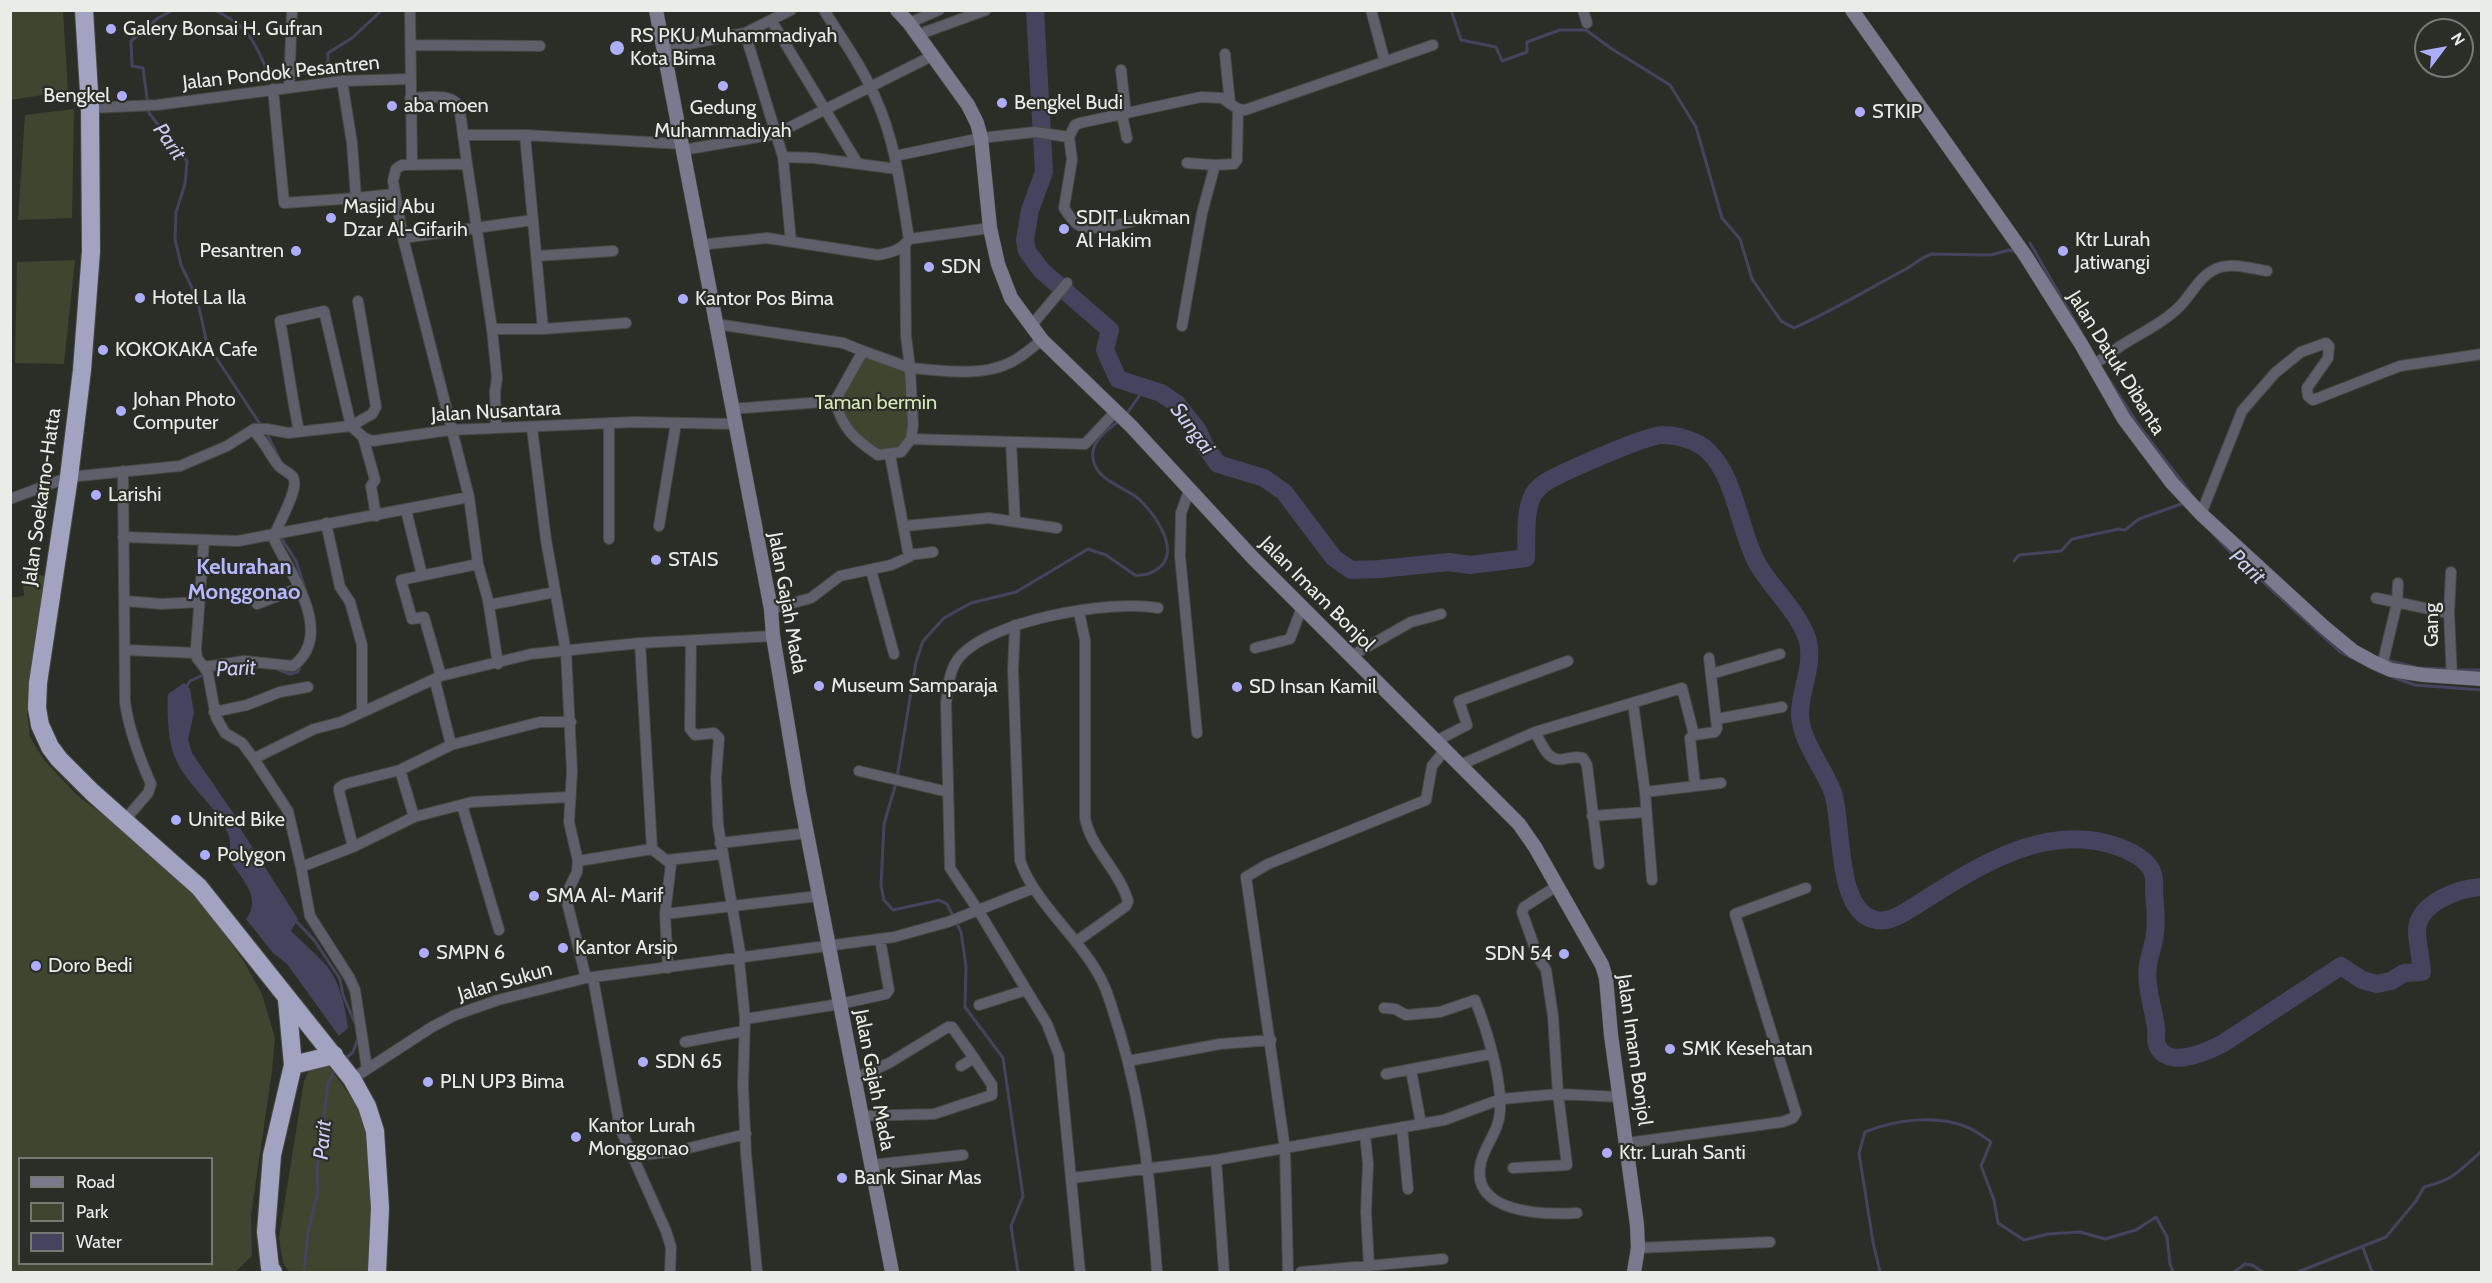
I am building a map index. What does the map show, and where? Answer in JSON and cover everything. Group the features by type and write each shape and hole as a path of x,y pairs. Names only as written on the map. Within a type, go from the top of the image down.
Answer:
{"highway":[{"name":"Jalan Soekarno-Hatta","path":"84,10 90,108 90,251 82,370 69,477 38,683 37,708 44,734 59,759 199,887 287,1000 347,1067 367,1106 375,1131 381,1208 377,1272"},
{"path":"269,1271 266,1232 272,1155 293,1065 287,1000"},
{"path":"293,1065 347,1067"}],"main road":[{"name":"Jalan Gajah Mada","path":"656,10 733,424 771,609 773,636 818,896 892,1272"},
{"name":"Jalan Imam Bonjol","path":"897,10 968,105 981,138 990,228 998,264 1008,292 1031,326 1042,340 1121,416 1302,607 1518,824 1535,847 1602,965 1606,978 1638,1248 1634,1272"},
{"name":"Jalan Datuk Dibanta","path":"1852,10 2017,243 2135,435 2172,483 2201,514 2353,651 2391,670 2452,678 2481,679"}],"street":[{"path":"289,78 292,10"},
{"path":"410,10 409,79 412,164"},
{"path":"663,49 745,33 773,16 791,10"},
{"path":"824,10 870,85 885,120 895,156 907,242 906,336 913,425 911,440 901,452 878,455 851,435 841,421 835,401 863,351"},
{"path":"913,29 939,10"},
{"path":"913,29 986,10"},
{"path":"1371,10 1385,62"},
{"path":"1583,10 1587,23"},
{"path":"773,16 858,164"},
{"path":"745,33 783,157 791,242"},
{"path":"411,45 540,46"},
{"path":"1156,216 1083,228 1077,225 1064,208 1072,160 1069,137 1075,125 1201,97 1215,96 1234,107 1245,110 1433,45"},
{"path":"1187,163 1234,164 1238,160 1234,107 1225,54"},
{"path":"463,135 525,135 682,147 776,134 932,56"},
{"path":"1121,70 1127,138"},
{"name":"Jalan Pondok Pesantren","path":"90,108 157,105 273,89 289,78 342,81 409,79"},
{"path":"342,81 352,143 356,198"},
{"path":"273,89 284,203 394,194"},
{"path":"410,98 443,98 454,100 458,106 492,329 497,378 496,428"},
{"path":"895,156 981,138 1035,132 1069,137"},
{"path":"525,135 543,329"},
{"path":"783,157 814,158 897,169"},
{"path":"467,164 399,166 396,169 394,194 450,430 469,497 478,564 489,605 498,664"},
{"path":"1182,326 1202,213 1215,165"},
{"path":"404,238 533,220"},
{"path":"699,244 756,237 878,255 892,252 907,242 990,228"},
{"path":"536,256 613,251"},
{"path":"2092,364 2106,359 2117,348 2169,315 2181,305 2202,280 2215,270 2236,266 2267,271"},
{"path":"1031,326 1067,283"},
{"path":"10,499 69,477 180,466 193,462 253,430 267,429 288,433 351,426 372,414 376,407 358,301"},
{"path":"299,431 289,388 291,375 280,321 324,311 351,426 363,437 375,480 370,486 376,516"},
{"path":"492,329 543,329 626,323"},
{"path":"716,324 843,343 910,368 965,371 992,369 1012,362 1042,340"},
{"path":"2201,514 2242,411 2275,373 2301,352 2326,343 2329,346 2328,358 2306,392 2313,400 2400,366 2481,354"},
{"path":"731,409 835,401"},
{"path":"911,440 1085,444 1121,416"},
{"path":"609,423 609,540"},
{"name":"Jalan Nusantara","path":"363,437 372,441 450,430 609,423 733,424"},
{"path":"659,526 676,423"},
{"path":"532,428 546,540 566,651 572,771 569,822 578,861 567,893 567,902 590,978 618,1119 671,1247 670,1272"},
{"path":"204,667 244,661 293,666 302,658 312,636 306,603 276,534 294,490 294,481 278,465 266,444 253,430"},
{"path":"1011,442 1016,522"},
{"path":"890,455 909,555"},
{"path":"123,471 127,719 135,747 151,784 148,793 124,820"},
{"path":"1189,490 1181,513 1180,556 1197,733"},
{"path":"123,537 238,541 469,497"},
{"path":"406,510 422,575"},
{"path":"904,526 989,518 1057,528"},
{"path":"326,523 340,587 350,602 362,645 362,711"},
{"path":"204,540 196,653 210,685 214,712 225,733 242,743 288,811 310,916 355,990 347,1067"},
{"path":"771,609 811,598 840,576 904,560 909,555 933,552"},
{"path":"451,745 424,617 411,619 401,580 478,564"},
{"path":"871,570 894,654"},
{"name":"Gang","path":"2451,572 2449,613 2452,678"},
{"path":"2382,666 2397,603 2398,583"},
{"path":"257,604 300,588"},
{"path":"489,605 555,592"},
{"path":"2376,598 2449,613"},
{"path":"126,602 162,604 199,602"},
{"path":"1080,1272 1059,1055 1052,1034 978,910 950,868 946,703 952,671 958,659 969,649 1000,630 1079,612 1135,606 1158,608"},
{"path":"1255,648 1290,639 1302,607"},
{"path":"1077,941 1126,906 1128,901 1120,883 1092,840 1085,818 1084,640 1079,612"},
{"path":"1351,656 1411,622 1441,614"},
{"path":"1015,625 1013,670 1020,853 1023,869 1034,888 1077,941 1095,968 1107,992 1138,1098 1149,1169 1157,1272"},
{"path":"254,759 314,729 341,722 438,679 531,654 640,643 773,636"},
{"path":"692,641 690,729 695,735 714,733 718,738 716,778 721,848 740,958 745,1019 743,1085 757,1272"},
{"path":"640,643 652,849"},
{"path":"125,651 196,653"},
{"path":"1711,674 1780,654"},
{"path":"1695,785 1690,738 1694,735 1715,732 1717,719 1709,658"},
{"path":"1288,1272 1285,1149 1246,877 1268,864 1426,800 1432,766 1440,746 1467,725 1459,701 1568,661"},
{"path":"214,712 247,705 280,692 308,687"},
{"path":"1460,765 1535,732 1682,688 1694,735"},
{"path":"1633,703 1652,880"},
{"path":"1717,719 1782,706"},
{"path":"353,847 339,788 345,784 400,770 451,745 540,722 571,722"},
{"path":"1535,732 1552,758 1558,760 1580,756 1585,761 1599,864"},
{"path":"400,770 414,817"},
{"path":"859,771 948,792"},
{"path":"1644,792 1721,783"},
{"path":"301,867 353,847 414,817 462,805 509,799 569,797"},
{"path":"462,805 499,930"},
{"path":"1592,816 1646,812"},
{"path":"667,860 807,833"},
{"path":"578,861 652,849 671,864 665,914 668,968"},
{"path":"1513,1168 1567,1165 1558,1094 1553,1016 1546,970 1538,957 1522,912 1524,907 1557,886"},
{"name":"Jalan Sukun","path":"347,1067 455,1016 498,1000 590,978 880,939 948,922 1034,888"},
{"path":"1627,1143 1761,1125 1790,1120 1794,1116 1796,1113 1735,914 1806,888"},
{"path":"665,914 818,896"},
{"path":"745,1019 840,1004 888,993 880,939"},
{"path":"979,1005 1026,990"},
{"path":"1384,1008 1395,1009 1406,1015 1440,1012 1475,1000 1501,1099 1500,1121 1486,1146 1480,1164 1480,1179 1495,1201 1532,1213 1548,1215 1577,1213"},
{"path":"854,1080 889,1063 948,1027 952,1027 992,1085 992,1095 933,1114 861,1116"},
{"path":"685,1042 744,1031"},
{"path":"1128,1061 1220,1044 1271,1040"},
{"path":"1386,1074 1491,1054"},
{"path":"961,1066 974,1058"},
{"path":"1411,1070 1420,1124"},
{"path":"1072,1178 1285,1149 1457,1117 1501,1099 1558,1094 1621,1097"},
{"path":"1402,1127 1408,1189"},
{"path":"634,1156 677,1150 746,1134"},
{"path":"1365,1134 1368,1164 1366,1212 1369,1266"},
{"path":"871,1165 963,1155"},
{"path":"1216,1160 1224,1272"},
{"path":"1638,1248 1770,1242"},
{"path":"1300,1272 1369,1266 1424,1267 1443,1260"}],"green space":[{"path":"10,11 63,11 68,91 11,100"},
{"path":"74,109 72,218 18,220 25,115"},
{"path":"75,260 64,364 15,363 17,262"},
{"name":"Taman bermin","path":"864,355 908,373 910,406 905,443 899,447 886,450 873,448 860,440 851,428 840,405 842,396"},
{"path":"26,573 45,576 27,712 30,737 44,760 77,795 168,864 202,903 243,960 262,994 275,1038 272,1071 251,1215 252,1256 235,1272 11,1272 10,598 24,596 23,583"},
{"path":"325,1061 362,1112 372,1145 368,1272 289,1272 283,1263 279,1238 304,1081 311,1066"}],"water":[{"path":"184,683 190,689 194,713 188,739 192,753 238,820 240,828 298,919 291,931 326,965 335,978 344,1003 348,1028 339,1036 287,964 273,953 246,919 252,905 252,898 233,865 228,833 215,811 190,783 172,749 168,694"}],"waterway":[{"name":"Parit","path":"173,10 158,18 131,41 132,66 143,68 149,113 187,161 185,184 176,212 175,239 181,265 197,298 207,344 262,427"},
{"name":"Parit","path":"214,10 233,20 246,32 256,46 265,66 283,73 319,72 328,61 328,53 352,38 382,10"},
{"name":"Sungai","path":"1035,10 1044,172 1030,210 1025,240 1027,251 1041,270 1110,330 1105,350 1118,379 1161,393 1177,404 1197,429 1205,446 1218,464 1264,478 1284,492 1334,558 1351,570 1449,562 1470,565 1526,558 1527,517 1530,502 1536,491 1546,482 1604,455 1654,436 1681,437 1699,444 1708,451 1725,475 1757,563 1791,609 1807,638 1809,658 1801,704 1801,725 1833,793 1847,884 1853,901 1863,914 1876,920 1896,917 1978,868 2032,845 2061,840 2090,840 2129,851 2148,865 2154,876 2156,923 2147,972 2148,988 2156,1027 2157,1045 2169,1057 2178,1058 2197,1054 2222,1044 2341,966 2362,980 2377,984 2391,981 2404,973 2422,972 2417,930 2424,912 2452,894 2482,887"},
{"path":"1451,10 1461,40 1496,47 1502,61 1527,52 1527,42 1560,30 1586,30 1670,85 1696,127 1722,218 1740,239 1752,279 1781,321 1794,328 1822,315 1928,255 1991,255 2009,250 2017,252"},
{"name":"Parit","path":"2030,243 2081,332"},
{"name":"Parit","path":"2104,372 2140,427 2189,491"},
{"path":"1125,416 1145,388"},
{"path":"897,777 916,662 923,641 944,618 971,603 1016,592 1088,549 1106,555 1135,575 1151,573 1165,560 1166,542 1152,514 1134,495 1100,473 1093,459 1097,441 1120,420"},
{"name":"Parit","path":"266,432 279,458"},
{"name":"Parit","path":"2014,561 2019,555 2061,551 2072,539 2119,529 2125,530 2139,519 2184,503"},
{"name":"Parit","path":"2213,534 2340,652 2380,672"},
{"name":"Parit","path":"280,536 296,561 306,592"},
{"name":"Parit","path":"2386,660 2415,667"},
{"name":"Parit","path":"277,669 290,674 298,672 300,665"},
{"name":"Parit","path":"2421,668 2446,669"},
{"path":"2454,670 2482,670"},
{"name":"Parit","path":"185,689 190,681 205,674"},
{"name":"Parit","path":"2392,677 2415,685 2482,690"},
{"path":"896,783 884,824 881,886 884,900 893,910 939,900 947,904 961,932 966,966 965,1007 1003,1058 1023,1196 1011,1226 1018,1272"},
{"name":"Parit","path":"294,919 314,940 340,979 343,995 355,1023"},
{"name":"Parit","path":"345,1059 353,1052 358,1038"},
{"name":"Parit","path":"304,1272 308,1232 318,1191 317,1170 328,1084 336,1068"},
{"path":"1880,1272 1859,1153 1865,1132 1889,1124 1915,1120 1955,1123 1967,1127 1991,1142 1981,1166 1994,1200 1998,1223 2024,1240 2048,1234 2080,1232 2105,1239 2136,1230 2156,1217 2167,1237 2173,1272"},
{"path":"2298,1272 2386,1237 2416,1201 2424,1187 2450,1177 2482,1151"},
{"name":"Parit","path":"2363,1248 2372,1272"},
{"path":"2234,1272 2245,1264 2252,1265 2263,1272"}],"place":[{"name":"Galery Bonsai H. Gufran","path":"111,29"},
{"name":"RS PKU Muhammadiyah Kota Bima","path":"617,48"},
{"name":"Gedung Muhammadiyah","path":"723,86"},
{"name":"Bengkel","path":"122,96"},
{"name":"Bengkel Budi","path":"1002,103"},
{"name":"aba moen","path":"392,106"},
{"name":"STKIP","path":"1860,112"},
{"name":"Masjid Abu Dzar Al-Gifarih","path":"331,218"},
{"name":"SDIT Lukman Al Hakim","path":"1064,229"},
{"name":"Pesantren","path":"296,251"},
{"name":"Ktr Lurah Jatiwangi","path":"2063,251"},
{"name":"SDN","path":"929,267"},
{"name":"Hotel La Ila","path":"140,298"},
{"name":"Kantor Pos Bima","path":"683,299"},
{"name":"KOKOKAKA Cafe","path":"103,350"},
{"name":"Johan Photo Computer","path":"121,411"},
{"name":"Larishi","path":"96,495"},
{"name":"STAIS","path":"656,560"},
{"name":"Museum Samparaja","path":"819,686"},
{"name":"SD Insan Kamil","path":"1237,687"},
{"name":"United Bike","path":"176,820"},
{"name":"Polygon","path":"205,855"},
{"name":"SMA Al- Marif","path":"534,896"},
{"name":"Kantor Arsip","path":"563,948"},
{"name":"SMPN 6","path":"424,953"},
{"name":"SDN 54","path":"1564,954"},
{"name":"Doro Bedi","path":"36,966"},
{"name":"SMK Kesehatan","path":"1670,1049"},
{"name":"SDN 65","path":"643,1062"},
{"name":"PLN UP3 Bima","path":"428,1082"},
{"name":"Kantor Lurah Monggonao","path":"576,1137"},
{"name":"Ktr. Lurah Santi","path":"1607,1153"},
{"name":"Bank Sinar Mas","path":"842,1178"}],"district":[{"name":"Kelurahan Monggonao","path":"244,580"}]}
